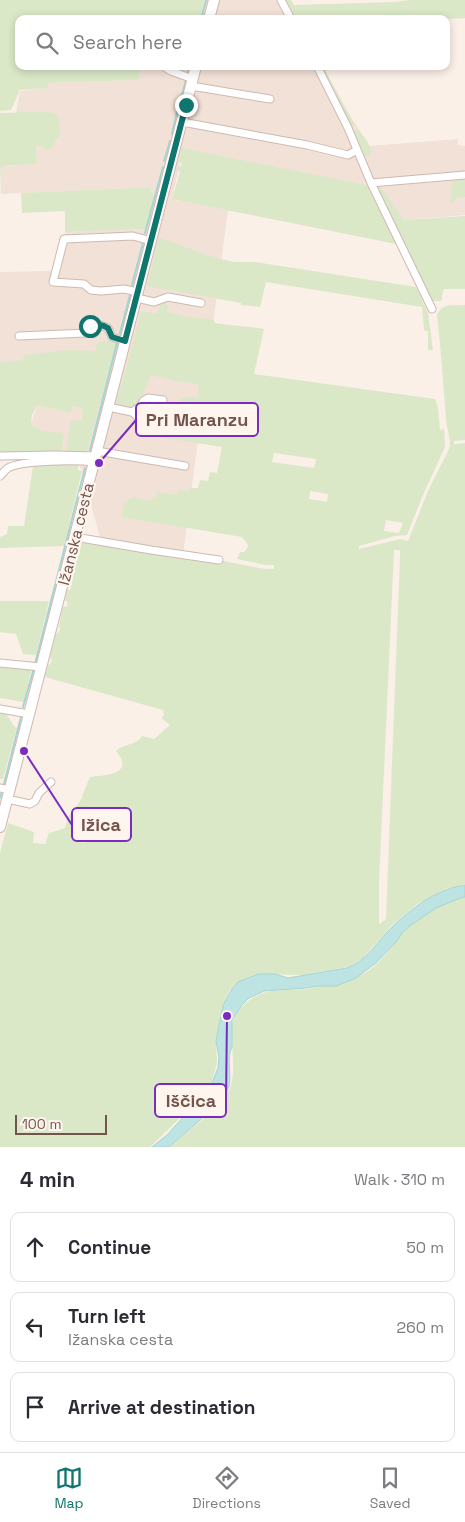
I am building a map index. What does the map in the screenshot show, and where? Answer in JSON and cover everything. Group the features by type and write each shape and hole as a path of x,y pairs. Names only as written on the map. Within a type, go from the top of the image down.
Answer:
{"street":[{"path":"210,15 214,0"},
{"path":"281,0 289,15"},
{"path":"168,70 192,82 270,99"},
{"name":"Ižanska cesta","path":"0,827 6,792 29,714 195,70"},
{"path":"319,70 334,97 371,183 432,308"},
{"path":"182,122 307,145 348,155 357,150"},
{"path":"371,183 465,175"},
{"path":"151,241 133,236 64,239 53,282 84,284 91,290 101,291 124,289 154,302 168,297 201,303"},
{"path":"19,336 86,333 92,325 108,328 112,337 125,341"},
{"path":"132,412 148,398 162,400"},
{"path":"108,407 132,412 139,421"},
{"path":"0,456 96,456 185,466"},
{"path":"0,476 7,468 17,464 96,456"},
{"path":"75,537 220,560"},
{"path":"0,663 41,667"},
{"path":"0,708 29,714"},
{"path":"6,792 30,804 35,801 39,793 51,782"}],"shaded area":[{"path":"205,0 284,0 292,15 201,15"},
{"path":"140,70 322,70 369,146 458,139 458,145 465,146 465,215 404,220 367,185 183,149 172,199 228,210 182,563 103,549 82,471 78,464 61,452 42,431 31,424 37,405 70,413 72,406 83,409 81,421 87,451 116,342 96,351 65,351 25,355 23,360 0,362 0,272 51,271 65,232 145,229 152,187 1,194 1,166 37,164 36,146 58,114 16,113 20,91 47,88 47,83 139,80"}],"green space":[{"path":"0,0 204,0 201,15 15,15 15,70 140,70 139,80 48,83 48,88 20,90 11,110 0,111"},
{"path":"284,0 291,0 294,5 410,0 465,0 465,18 450,19 450,15 292,15"},
{"path":"321,70 325,70 355,125 351,126"},
{"path":"0,113 58,114 60,136 50,150 46,150 43,146 36,146 37,164 1,166 0,194"},
{"path":"358,129 370,147 370,155 366,157 354,132"},
{"path":"181,148 367,185 396,244 172,199 180,172 176,170 182,164 179,161"},
{"path":"465,177 465,197 457,197 451,203 451,179"},
{"path":"376,186 380,186 404,220 465,216 465,289 444,289 442,300 432,301"},
{"path":"152,187 151,192 154,196 146,229 65,232 65,211 22,213 21,193"},
{"path":"159,237 209,256 234,262 255,262 416,287 428,313 433,350 428,350 428,331 424,330 422,307 266,282 260,307 241,305 241,303 147,286"},
{"path":"162,301 168,305 167,312 183,316 214,320 215,323 264,329 254,374 435,399 438,407 440,430 444,429 445,447 407,535 395,536 359,546 359,549 401,539 408,541 428,491 449,449 450,442 446,422 437,315 445,306 465,305 465,440 454,441 454,444 465,443 465,884 445,889 416,905 391,926 363,958 348,967 302,975 260,974 250,976 238,982 230,990 222,1006 216,1041 217,1063 210,1088 201,1101 184,1114 150,1147 0,1147 0,853 8,823 34,832 33,843 45,844 49,833 65,828 68,817 83,797 90,777 112,774 121,768 121,758 116,751 119,748 137,741 142,736 154,739 170,725 161,718 164,715 163,710 45,677 48,664 50,665 52,660 50,658 56,633 58,633 60,628 63,607 67,606 68,603 65,600 67,590 70,590 72,584 70,581 77,556 79,556 80,542 221,564 223,561 274,569 274,565 237,559 240,552 244,552 248,547 242,537 122,517 124,503 133,497 148,501 156,498 157,492 177,495 179,490 190,491 191,488 198,488 200,480 208,481 210,472 217,473 222,447 165,438 169,416 175,416 176,408 179,408 180,397 199,398 198,384 150,375 141,403 134,408 120,407 116,404 138,325 140,311 157,314","holes":["274,453 316,459 314,468 272,462","310,491 328,494 327,502 309,499","386,520 403,523 399,533 384,531","394,550 400,550 386,919 379,924 379,882","76,822 88,828 86,842 82,843 73,837 73,829"]},
{"path":"115,340 117,342 87,451 67,452 66,450 71,420 81,421 83,409 73,406 70,413 37,405 32,415 31,424 42,431 62,433 64,436 61,452 0,453 0,362 22,360 25,355 65,350 95,351 98,342"},
{"path":"78,464 78,470 82,471 64,546 0,548 0,537 7,534 8,526 24,526 33,466"},
{"path":"0,601 49,601 36,655 23,654 16,634 0,632"},
{"path":"0,664 32,667 24,702 0,698"},
{"path":"0,711 8,712 7,715 17,728 3,779 0,779"},
{"path":"465,897 465,1147 170,1147 212,1111 230,1088 233,1073 232,1024 237,1013 249,1000 266,992 324,986 358,977 380,961 403,933 416,922 440,906"}],"water":[{"path":"465,885 465,897 436,908 411,925 377,962 356,978 336,986 264,991 249,998 232,1020 232,1047 229,1061 230,1081 226,1092 203,1118 169,1147 152,1147 167,1135 185,1115 200,1104 212,1087 218,1068 219,1057 216,1041 223,1005 238,982 259,974 275,974 288,978 347,968 365,957 395,924 413,909 443,891"}],"waterway":[{"path":"202,15 206,0"},
{"path":"187,75 188,70"},
{"path":"180,102 186,80"},
{"path":"172,134 178,107"},
{"path":"164,161 170,141"},
{"path":"145,233 163,167"},
{"path":"132,285 143,243"},
{"path":"120,333 130,295"},
{"path":"90,450 117,343"},
{"path":"35,664 85,468"},
{"path":"23,707 34,668"},
{"path":"4,784 21,717"},
{"path":"0,798 1,794"}],"place":[{"name":"Pri Maranzu","path":"99,463"},
{"name":"Ižica","path":"24,751"},
{"name":"Iščica","path":"227,1016"}],"route":[{"path":"90,326 104,326 108,328 112,337 125,341 186,105"}]}
